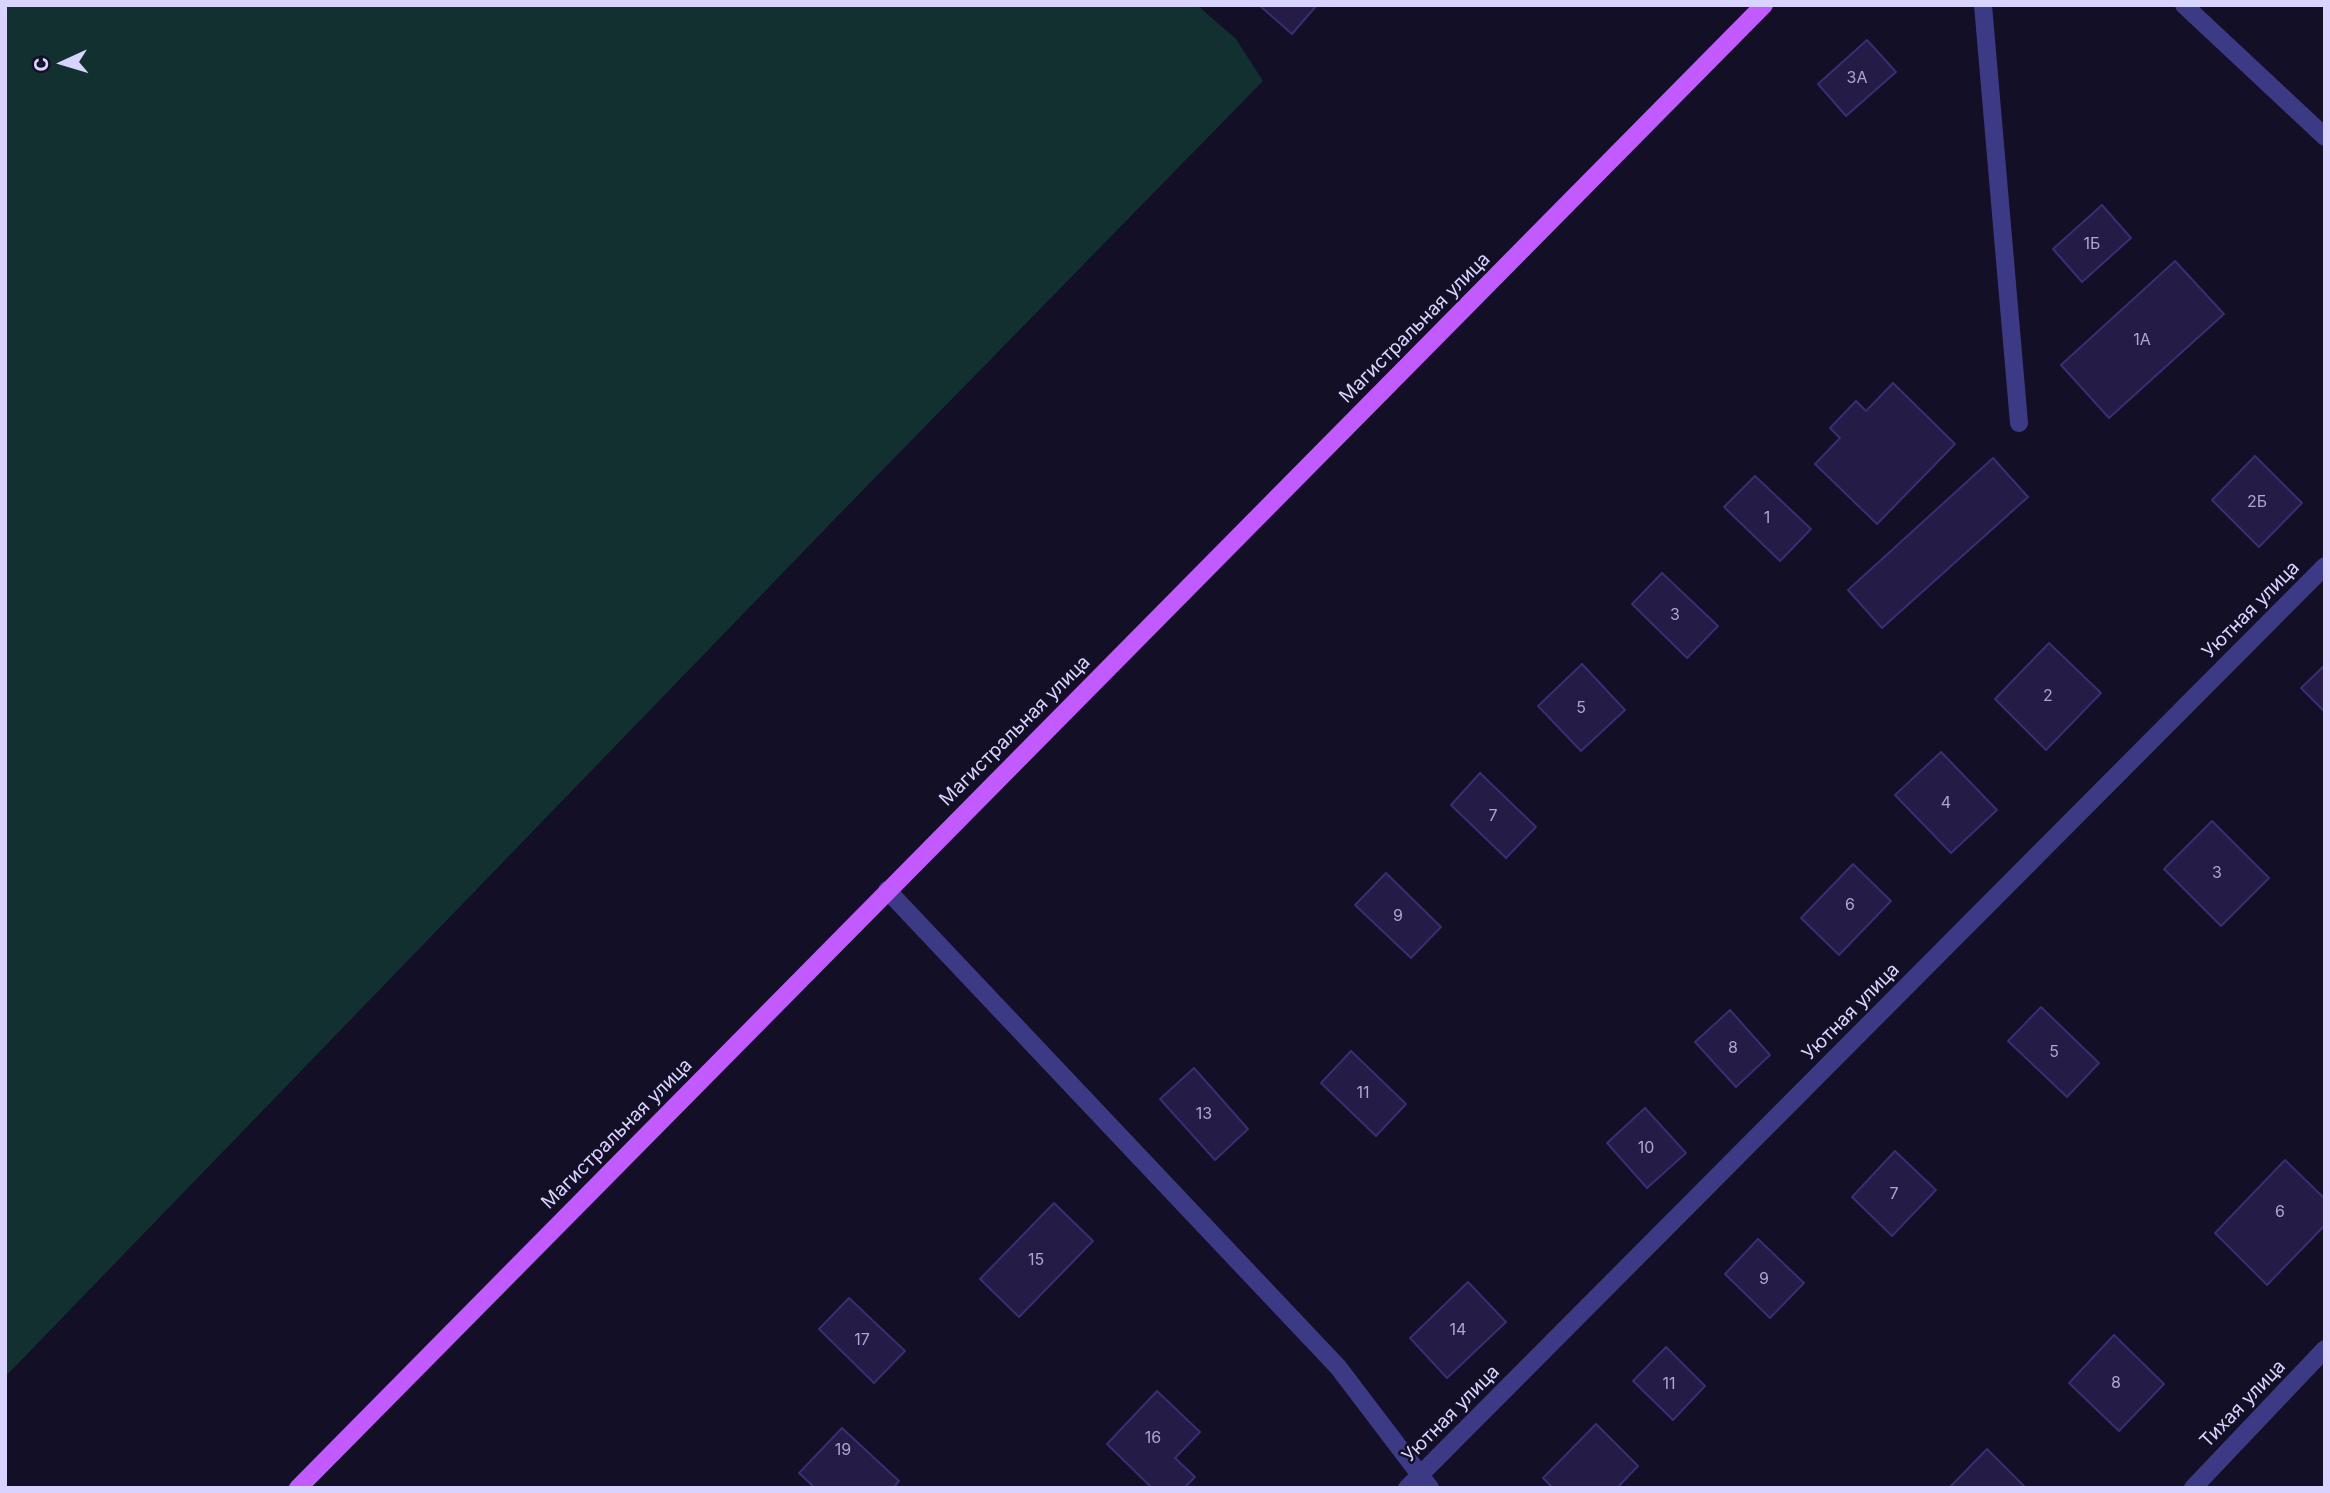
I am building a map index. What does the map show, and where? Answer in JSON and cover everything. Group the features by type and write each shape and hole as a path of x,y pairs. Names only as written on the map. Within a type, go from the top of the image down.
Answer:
{"main road":[{"name":"Магистральная улица","path":"298,1488 1764,5"}],"street":[{"path":"1983,5 2019,423"},
{"path":"2184,5 2325,137"},
{"name":"Уютная улица","path":"1419,1483 2325,566"},
{"path":"887,890 1338,1367 1419,1483"},
{"name":"Тихая улица","path":"2193,1488 2325,1349"}],"green space":[{"path":"5,5 1197,5 1236,39 1263,81 859,494 5,1377"}],"building":[{"path":"1259,5 1317,5 1292,34"},
{"path":"1867,40 1896,72 1846,116 1818,84"},
{"path":"2102,205 2131,238 2082,282 2053,249"},
{"path":"2175,261 2224,314 2109,418 2061,365"},
{"path":"1893,383 1955,444 1877,524 1815,464 1840,438 1830,428 1856,401 1866,411"},
{"path":"2255,456 2302,503 2259,547 2212,500"},
{"path":"1993,458 2028,497 1882,628 1848,590"},
{"path":"1755,476 1811,529 1780,561 1724,507"},
{"path":"1662,573 1718,626 1687,658 1632,604"},
{"path":"2049,643 2101,693 2046,750 1995,699"},
{"path":"1582,664 1625,710 1581,751 1538,706"},
{"path":"2325,665 2325,712 2301,688"},
{"path":"1941,752 1997,810 1951,853 1895,795"},
{"path":"1480,773 1536,827 1506,858 1451,805"},
{"path":"2212,821 2269,878 2221,926 2164,869"},
{"path":"1853,864 1891,901 1839,955 1801,918"},
{"path":"1386,873 1441,927 1411,958 1355,905"},
{"path":"2041,1007 2099,1063 2067,1097 2008,1041"},
{"path":"1730,1010 1770,1055 1736,1087 1695,1042"},
{"path":"1351,1051 1406,1104 1376,1136 1321,1083"},
{"path":"1194,1068 1248,1129 1215,1160 1160,1099"},
{"path":"1645,1108 1686,1153 1647,1188 1607,1143"},
{"path":"1895,1151 1936,1190 1892,1236 1852,1197"},
{"path":"2285,1160 2325,1199 2325,1225 2267,1285 2215,1233"},
{"path":"1054,1203 1093,1241 1019,1317 980,1279"},
{"path":"1758,1239 1804,1283 1770,1318 1725,1274"},
{"path":"1468,1282 1506,1322 1447,1378 1410,1338"},
{"path":"849,1298 905,1351 874,1383 819,1329"},
{"path":"2114,1335 2164,1384 2119,1431 2069,1383"},
{"path":"1666,1347 1705,1386 1673,1420 1633,1381"},
{"path":"1157,1391 1200,1432 1175,1458 1195,1477 1184,1488 1152,1488 1107,1444"},
{"path":"1596,1424 1638,1466 1617,1488 1553,1488 1543,1478"},
{"path":"842,1428 899,1481 893,1488 815,1488 799,1473"},
{"path":"1987,1449 2026,1488 1949,1488"}]}
